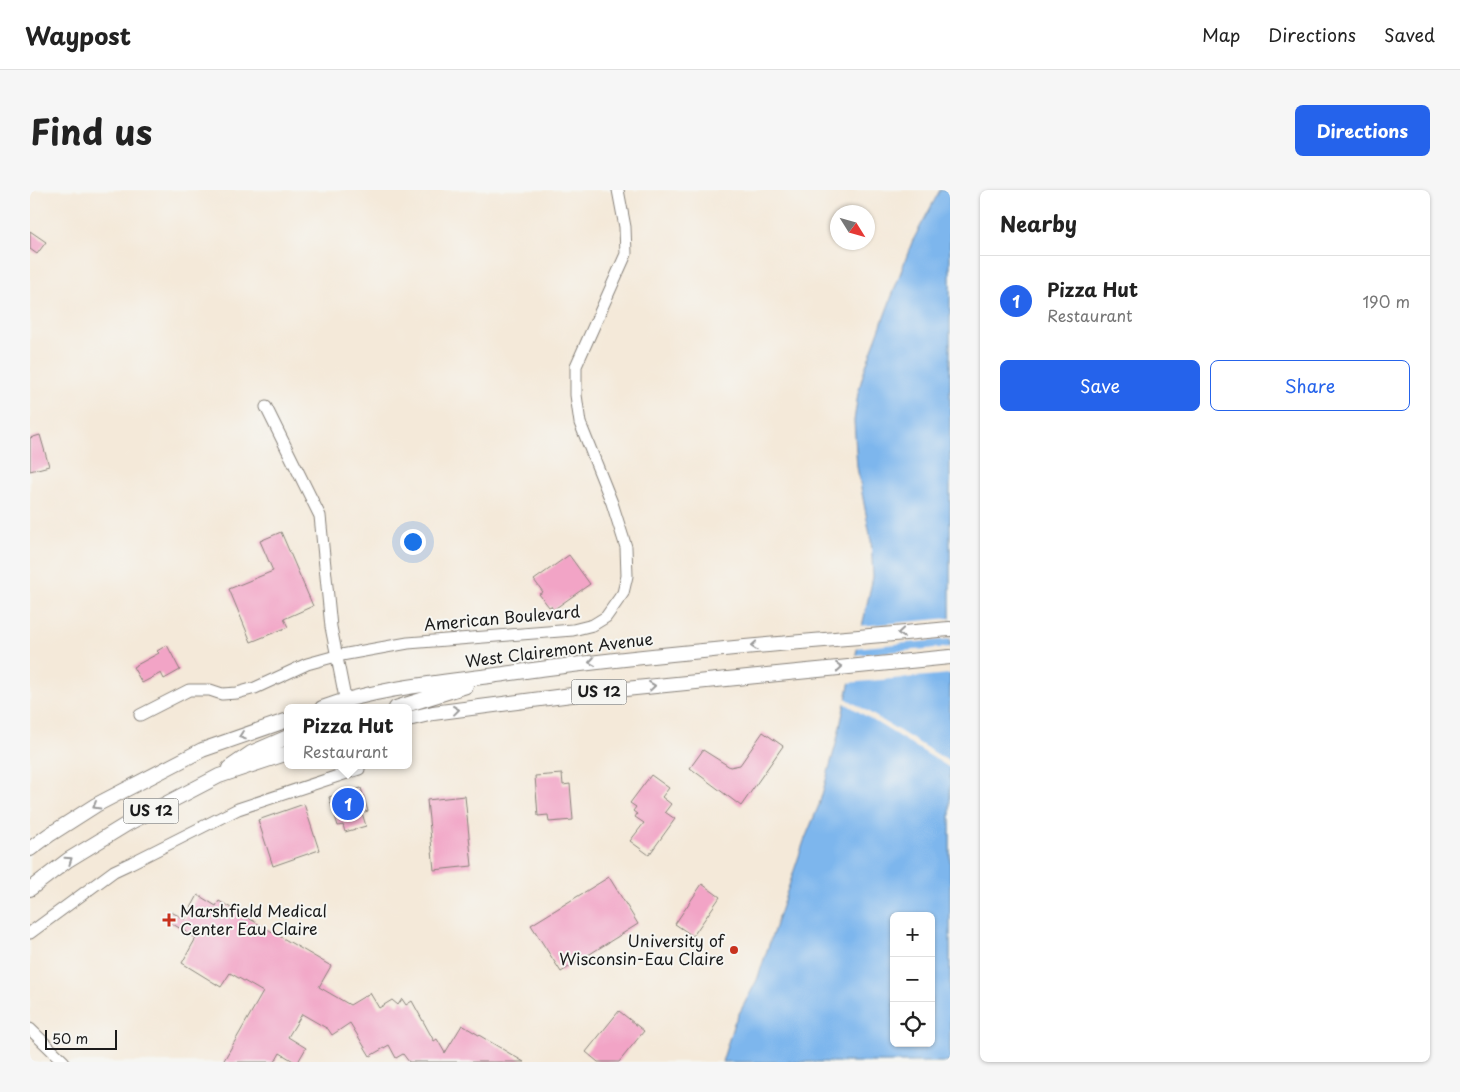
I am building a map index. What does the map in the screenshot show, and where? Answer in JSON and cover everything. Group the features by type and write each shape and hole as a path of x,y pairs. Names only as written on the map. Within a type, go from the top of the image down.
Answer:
{"main road":[{"name":"West Clairemont Avenue","path":"349,704 437,683 606,660 950,629"},
{"name":"US 12","path":"412,718 434,713 595,692 950,657"},
{"path":"409,704 500,675"},
{"name":"US 12","path":"30,849 96,805 202,750 284,721"},
{"path":"219,776 251,753 284,739"},
{"name":"US 12","path":"30,889 68,860 126,824 219,776 284,754"}],"street":[{"name":"American Boulevard","path":"140,715 189,690 210,690 222,694 237,692 254,688 307,664 336,656 408,643 574,630 598,622 606,617 623,593 627,576 626,547 612,503 580,423 576,395 576,366 626,254 625,227 618,190"},
{"path":"266,407 320,516 331,627 345,704"},
{"path":"30,933 114,871 238,808 359,769"},
{"path":"30,1029 35,1040 64,1062"}],"water":[{"path":"940,190 950,190 950,1062 722,1062 734,1023 757,980 804,841 819,805 836,744 873,577 871,540 857,467 854,421 858,393 864,371 912,242"}],"pier":[{"path":"950,618 950,639 854,648 859,626"},
{"path":"950,647 950,674 847,683 853,655"},
{"path":"844,697 950,762 950,768 843,702"}],"building":[{"path":"30,231 46,242 37,254 30,249"},
{"path":"40,435 49,466 30,471 30,438"},
{"path":"281,532 313,606 284,619 288,627 251,642 229,589 273,571 260,541"},
{"path":"569,555 590,584 553,610 539,594 543,592 534,580"},
{"path":"167,645 180,670 164,679 161,673 142,683 133,667 159,653 157,651"},
{"path":"763,732 783,746 741,806 690,768 703,750 730,767 740,765"},
{"path":"562,774 563,785 570,784 573,820 549,822 548,815 538,816 535,776"},
{"path":"651,775 669,788 662,797 671,804 665,812 675,819 649,855 630,841 644,823 635,817 637,814 633,811 636,807 630,803"},
{"path":"361,788 368,811 362,813 366,826 345,832 343,825 338,826 329,797"},
{"path":"465,796 472,866 434,870 427,800"},
{"path":"304,804 319,850 273,866 258,820"},
{"path":"609,877 638,924 561,972 531,925"},
{"path":"702,884 720,897 693,936 675,924"},
{"path":"198,895 216,906 219,901 331,966 319,987 350,1005 370,993 379,1008 392,1000 398,1005 402,999 406,1005 412,1001 434,1041 437,1039 445,1053 462,1025 524,1062 409,1062 403,1054 396,1058 389,1045 370,1056 350,1023 332,1035 328,1029 302,1014 288,1037 306,1048 298,1062 280,1053 275,1062 223,1062 263,992 230,973 221,987 182,963 196,938 166,920 171,912 185,919"},
{"path":"619,1011 644,1031 619,1062 598,1062 586,1052"}],"place":[{"name":"Pizza Hut","path":"348,804"},
{"name":"Marshfield Medical Center Eau Claire","path":"169,920"},
{"name":"University of Wisconsin-Eau Claire","path":"734,950"}]}
